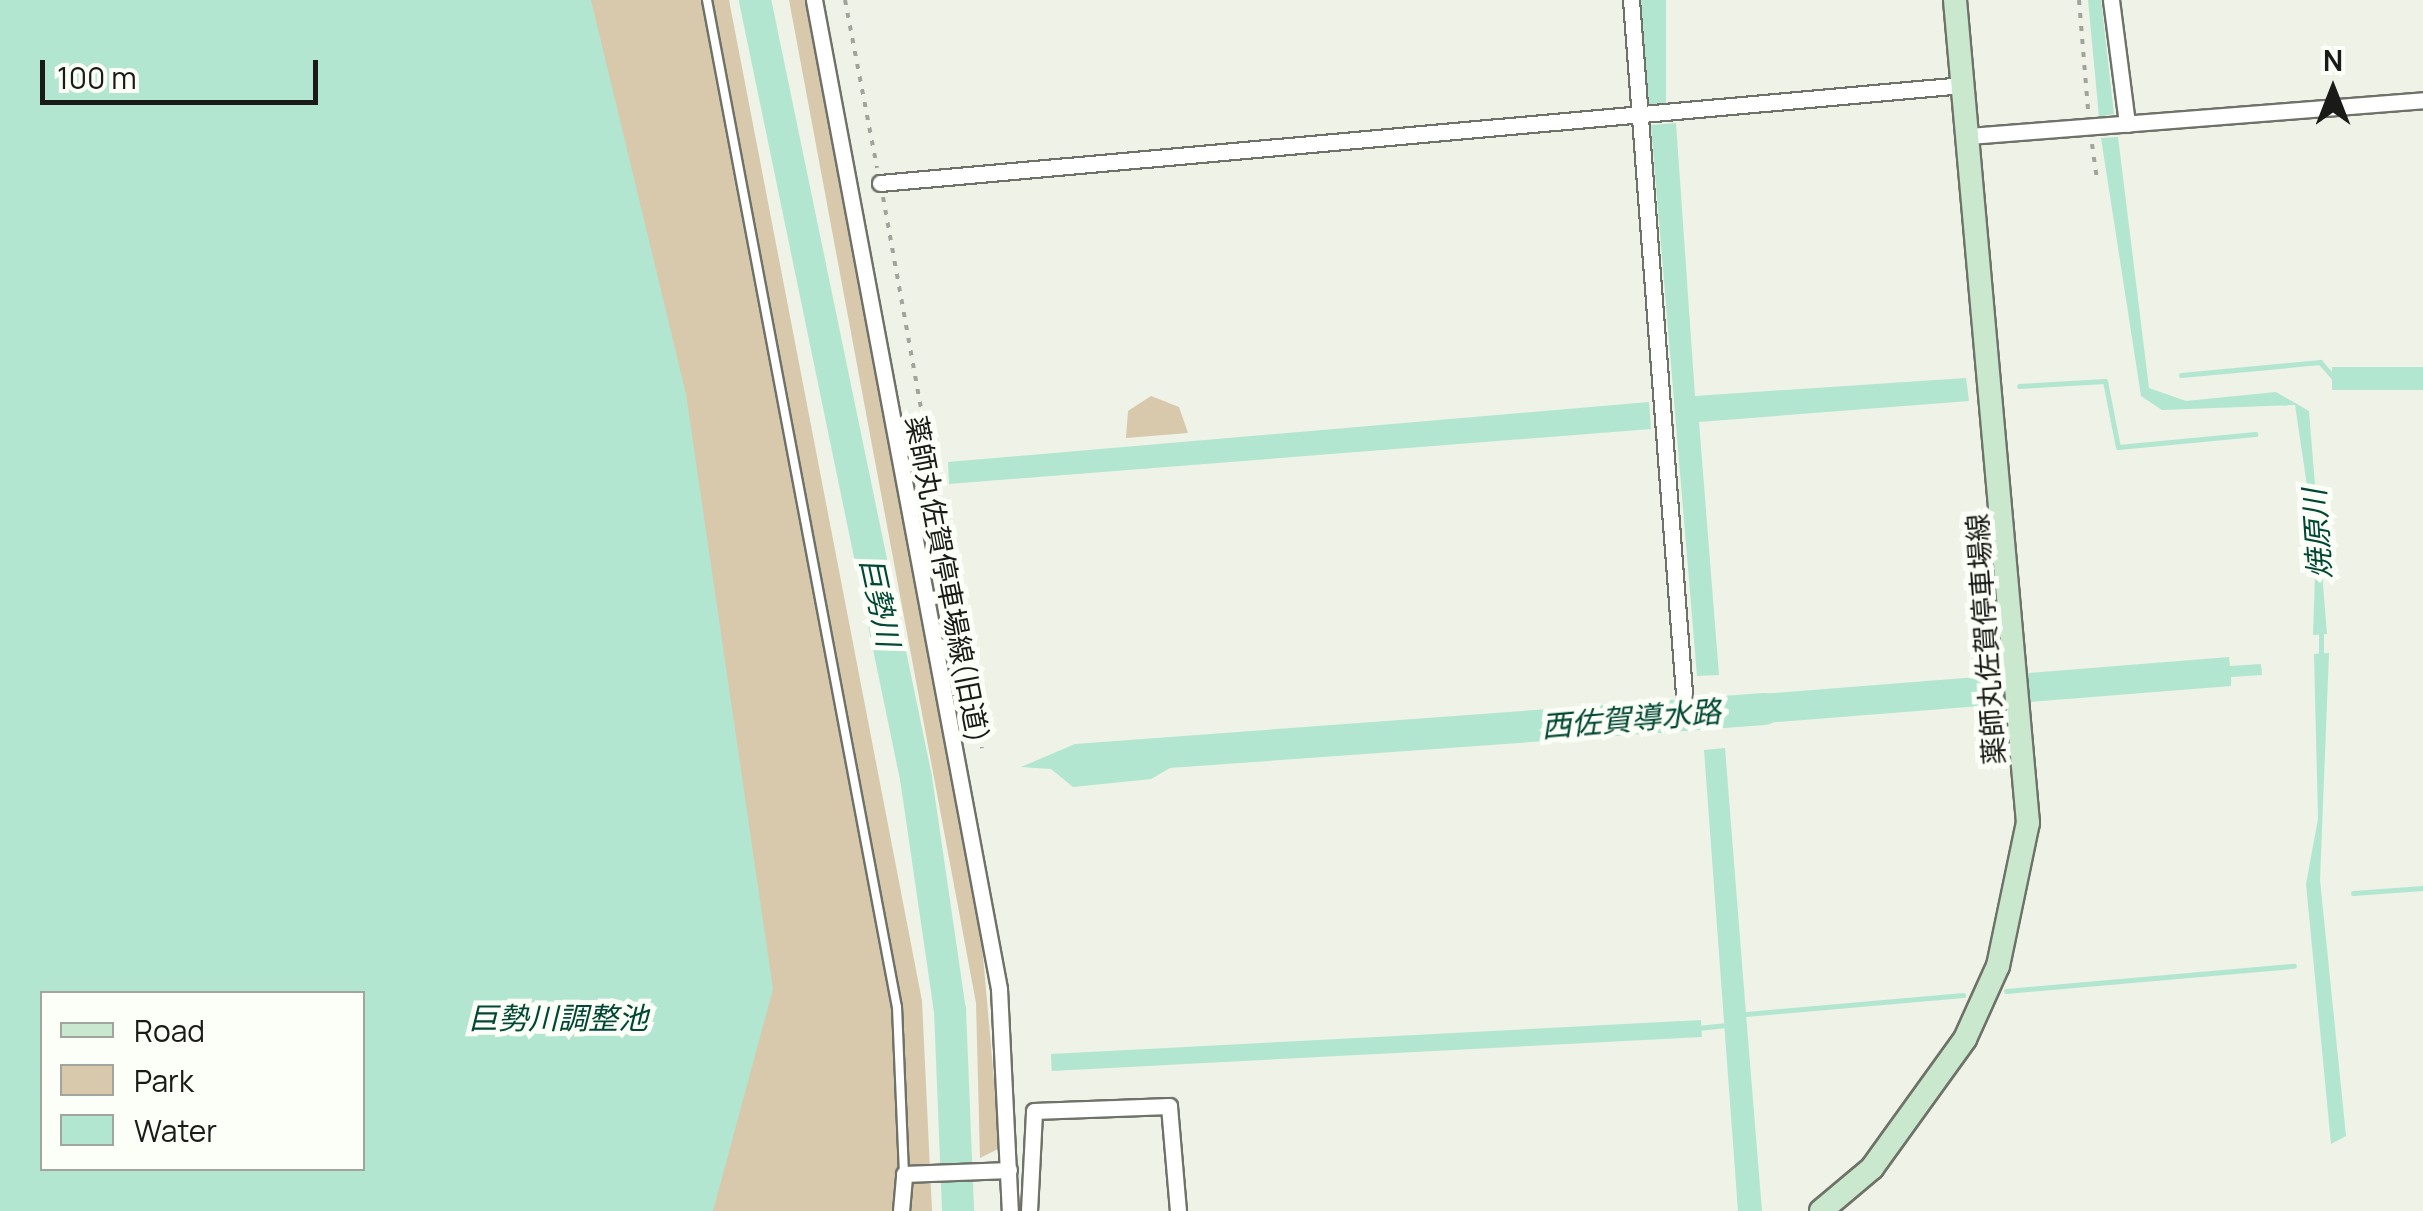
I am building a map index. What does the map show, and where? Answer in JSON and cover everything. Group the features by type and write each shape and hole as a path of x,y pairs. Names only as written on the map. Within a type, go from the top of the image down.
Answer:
{"main road":[{"name":"薬師丸佐賀停車場線","path":"1821,1211 1872,1168 1926,1102 1998,966 2028,823 2021,668 1954,0"}],"street":[{"name":"薬師丸佐賀停車場線(旧道)","path":"814,0 989,929 1010,1170 1010,1211"},
{"path":"1631,0 1655,115 1663,426 1684,694"},
{"path":"2111,0 2126,124"},
{"path":"880,183 1964,85"},
{"path":"1970,136 2423,100"},
{"path":"1029,1211 1034,1111 1169,1106 1178,1211"},
{"path":"901,1211 904,1174 1010,1170"}],"lane":[{"path":"707,0 897,1007 904,1174"}],"path":[{"path":"845,0 982,748"},
{"path":"2079,0 2097,179"}],"green space":[{"path":"123,0 729,0 922,1001 932,1211 250,1211 354,1171 365,1171 365,1164 463,1044"},
{"path":"789,0 808,0 978,899 1000,1148 980,1158 976,1003"},
{"path":"1151,396 1179,407 1188,433 1126,438 1128,411"}],"water":[{"name":"巨勢川調整池","path":"0,0 591,0 686,394 773,989 713,1211 0,1211"},
{"path":"1641,0 1666,0 1666,104 1641,104"},
{"path":"2088,0 2101,0 2114,114 2099,117"},
{"path":"1676,123 1695,396 1966,378 1969,401 1699,422 1719,675 1697,676 1651,125"},
{"path":"2118,137 2149,388 2186,401 2276,392 2309,411 2327,634 2313,635 2316,546 2295,405 2162,410 2141,396 2101,138"},
{"path":"2332,367 2423,367 2423,390 2332,390"},
{"path":"1649,402 1651,429 949,484 948,462"},
{"path":"2329,653 2320,880 2346,1136 2331,1144 2306,884 2318,819 2314,654"},
{"path":"2229,657 2230,666 2261,664 2262,675 2231,677 2231,686 1752,724 1751,714 1722,716 1721,706 1750,704 1750,695"},
{"path":"1670,700 1671,711 1701,709 1702,719 1672,722 1671,732 1170,768 1151,779 1073,787 1051,769 1021,767 1075,744"},
{"path":"1725,748 1762,1211 1738,1211 1704,750"},
{"path":"1701,1020 1702,1037 1052,1071 1051,1054"}],"waterway":[{"name":"巨勢川","path":"755,0 916,778 950,1010 958,1211"},
{"path":"2181,375 2320,362 2339,384"},
{"path":"2019,386 2105,381 2118,447 2255,434"},
{"name":"焼原川","path":"2321,629 2321,658"},
{"name":"西佐賀導水路","path":"1658,717 1764,709"},
{"path":"2353,893 2423,888"},
{"path":"2006,991 2294,966"},
{"path":"1746,1014 1963,995"},
{"path":"1698,1028 1727,1025"}]}
